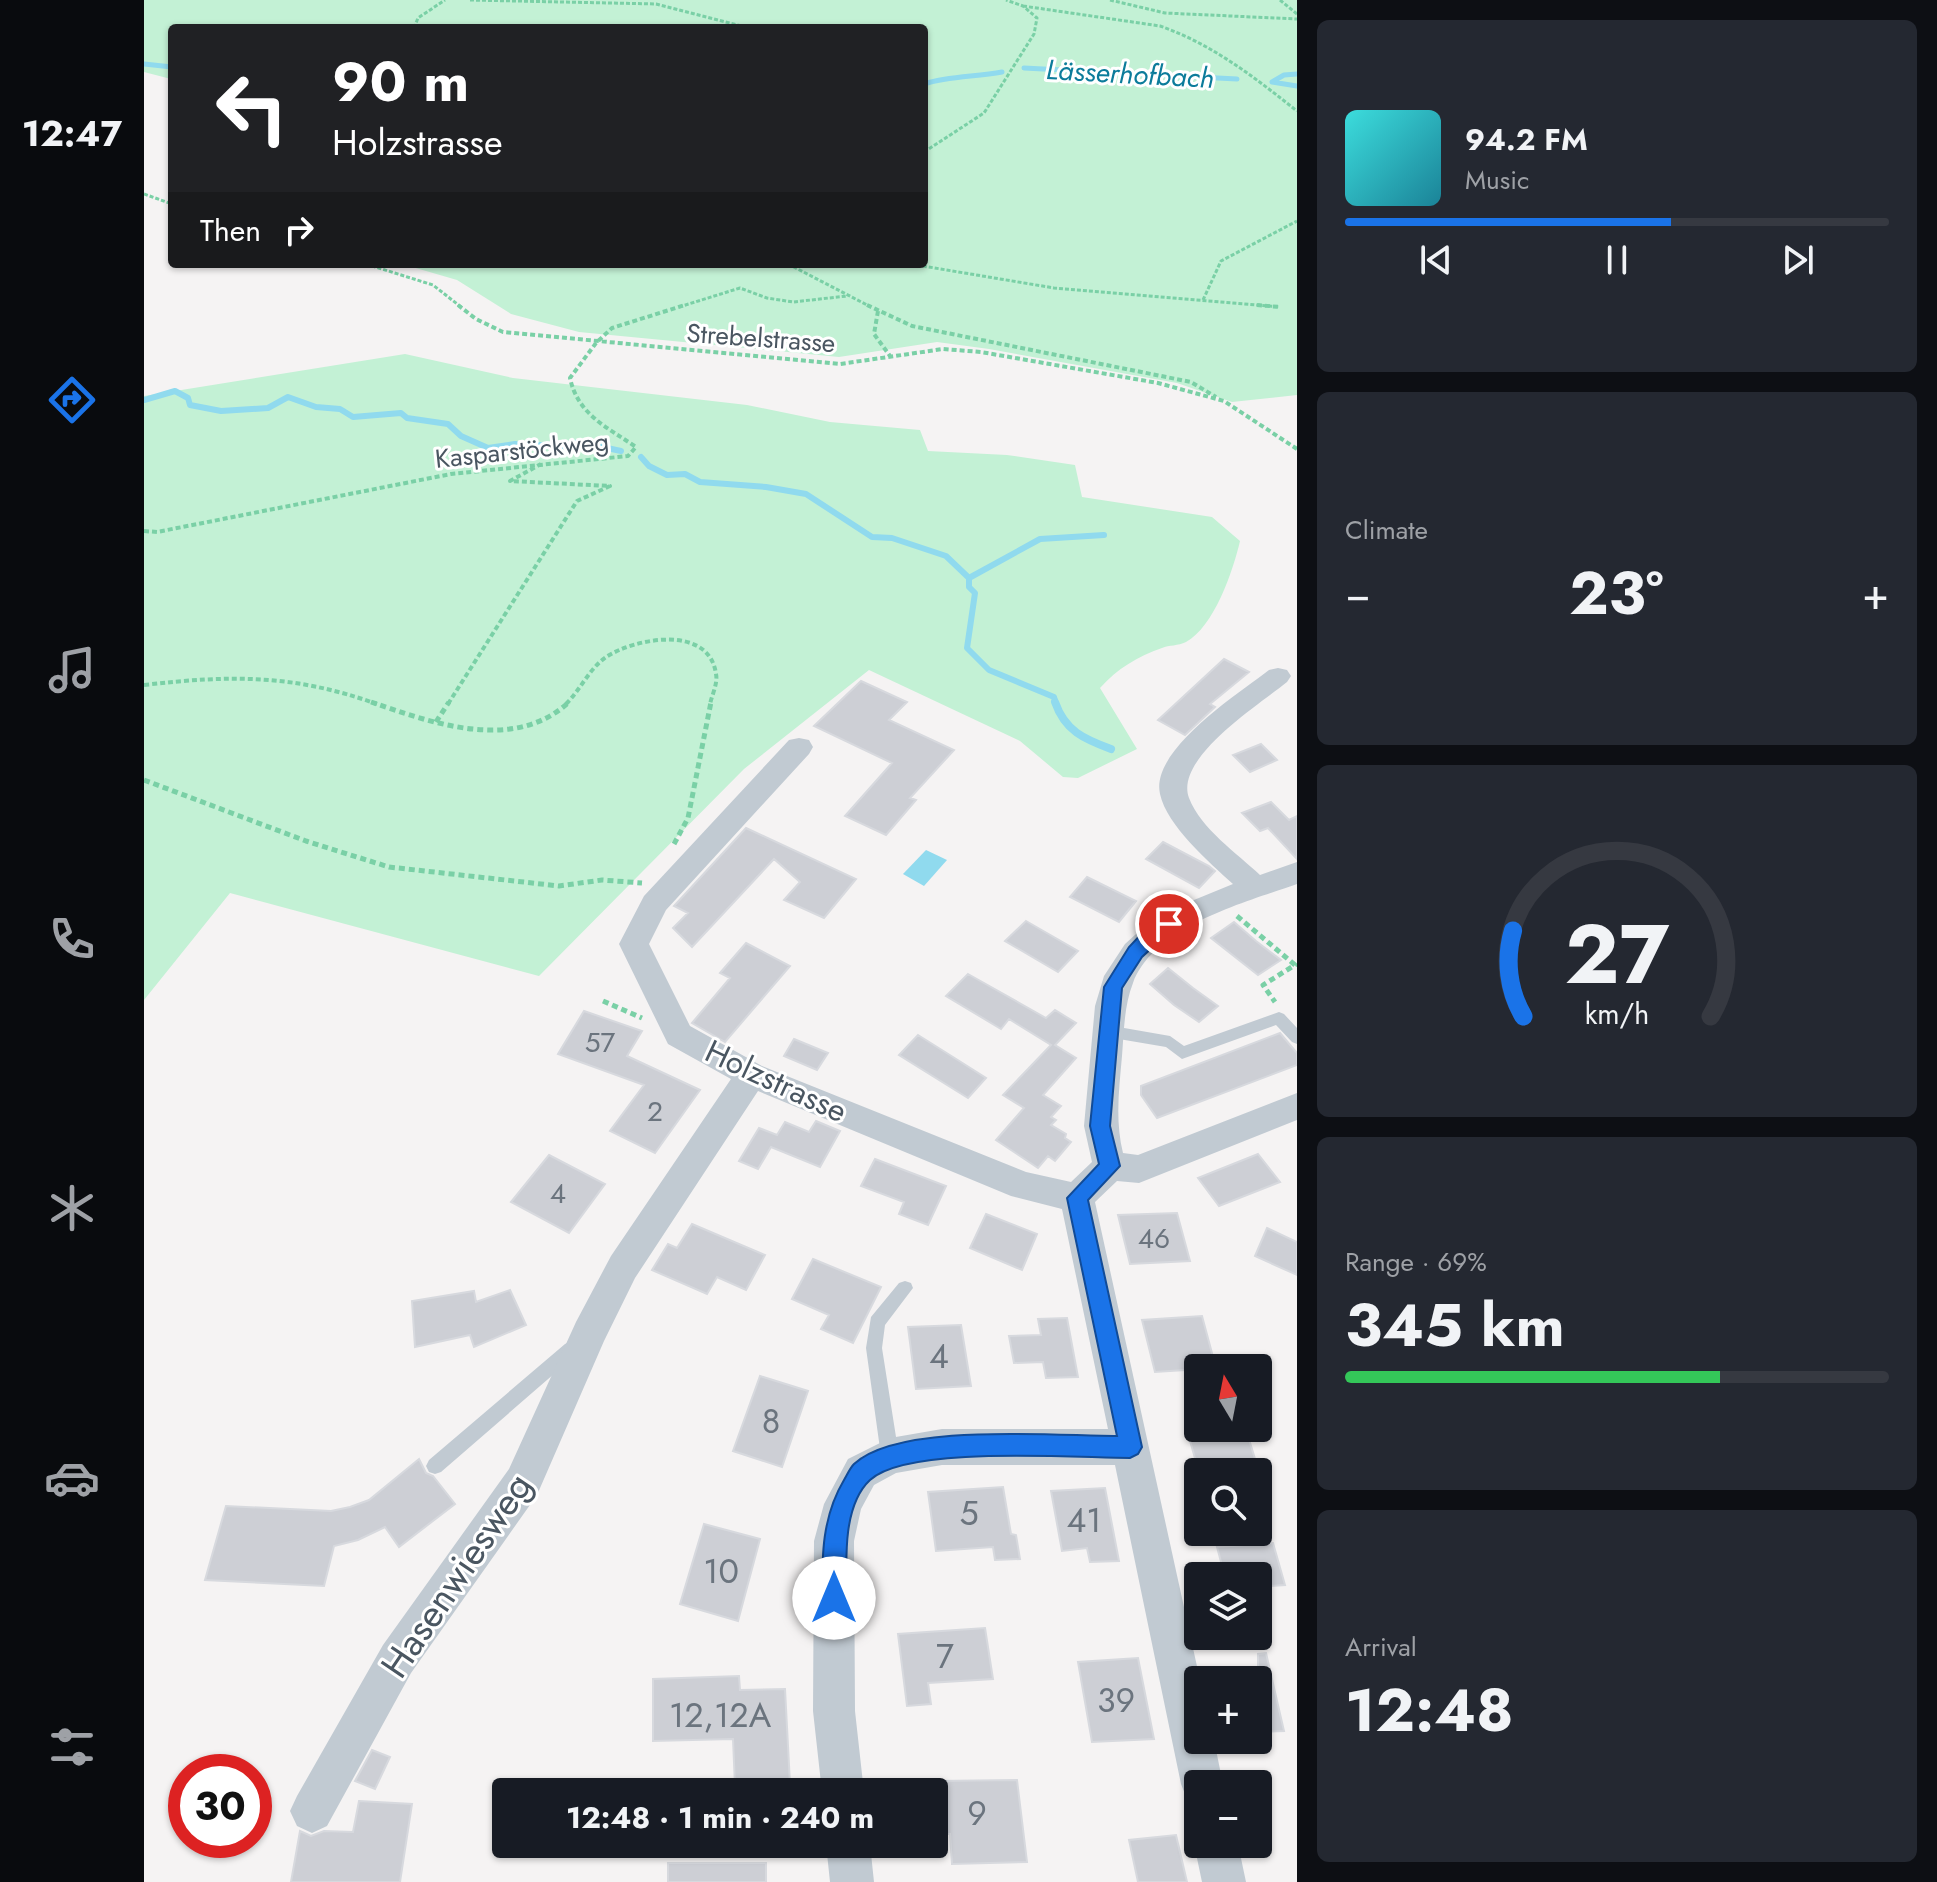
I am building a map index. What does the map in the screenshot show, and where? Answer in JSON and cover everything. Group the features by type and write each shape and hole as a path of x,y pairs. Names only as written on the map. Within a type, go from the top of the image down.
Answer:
{"street":[{"path":"1255,888 1188,818 1173,793 1173,774 1192,747 1278,676"},
{"name":"Holzstrasse","path":"799,747 654,904 634,944 679,1035 751,1075 1023,1186 1077,1198"},
{"path":"1110,1166 1100,1126 1113,987 1152,934 1187,913 1297,873"},
{"name":"Hasenwiesweg","path":"312,1811 397,1659 523,1482 589,1333 623,1267 751,1075"},
{"path":"1110,1166 1139,1169 1297,1106"},
{"path":"1110,1166 1077,1198 1199,1770"},
{"path":"841,1778 834,1711 834,1541 843,1504 861,1472 890,1456 942,1447 1130,1447"},
{"path":"849,1858 852,1882"},
{"path":"1219,1858 1224,1882"}],"lane":[{"path":"1107,1031 1170,1042 1182,1053 1279,1018 1297,1038"},
{"path":"890,1456 874,1348 877,1322 905,1288"},
{"name":"Hasenwiesweg","path":"435,1466 589,1333"}],"path":[{"path":"416,24 418,18 445,0"},
{"path":"470,0 656,4 734,24"},
{"path":"1006,0 1023,6 1160,26 1180,32 1251,74 1297,111"},
{"path":"1110,0 1165,13 1297,16"},
{"path":"1280,0 1297,16"},
{"path":"928,149 984,113 1034,34 1037,18 1023,6"},
{"path":"144,194 168,203"},
{"path":"1203,300 1221,261 1297,221"},
{"path":"928,267 1054,288 1280,307"},
{"name":"Strebelstrasse","path":"379,268 433,285 476,319 503,332 840,364 943,349 981,352 1158,383 1224,401 1297,449"},
{"path":"795,268 912,326 1191,382 1224,401"},
{"name":"Kasparstöckweg","path":"144,531 157,532 451,474 618,458 635,452 636,447 622,436 593,422 572,396 570,378 596,343 612,328 740,288 768,300 818,303 847,296"},
{"path":"878,311 874,334 890,356"},
{"path":"436,722 577,501 610,486 510,481 543,463"},
{"path":"144,685 180,680 308,683 436,722 503,730 546,718 566,705 597,664 616,650 634,643 660,640 687,642 703,650 717,676 701,741 688,818 673,845"},
{"path":"144,780 306,841 389,867 559,886 602,880 651,884"},
{"path":"1235,914 1295,965 1263,985 1281,1010 1279,1018"}],"green space":[{"path":"144,0 1297,0 1297,395 1232,402 1177,383 937,342 839,357 579,332 511,314 457,280 416,268 928,268 928,24 168,24 168,78 144,72"},
{"path":"405,354 513,378 747,405 830,422 920,430 928,451 1007,455 1075,465 1082,497 1212,517 1240,541 1221,597 1196,635 1186,642 1136,659 1100,688 1137,749 1078,778 1063,777 1020,741 869,670 744,769 539,976 230,893 144,1000 144,396"}],"water":[{"path":"926,850 947,860 924,886 903,874"}],"building":[{"path":"1224,659 1249,672 1210,704 1215,707 1185,735 1158,720"},
{"path":"861,681 907,702 889,720 954,750 910,798 916,800 886,835 845,816 892,763 814,726"},
{"path":"1261,744 1277,760 1250,772 1233,755"},
{"path":"1271,802 1289,820 1297,816 1297,859 1268,828 1260,831 1242,813"},
{"path":"746,828 856,879 824,918 784,900 800,882 774,859 692,947 673,928 688,913 674,906"},
{"path":"1163,842 1215,871 1199,888 1146,859"},
{"path":"1087,877 1136,901 1119,922 1070,897"},
{"path":"1026,921 1078,951 1058,972 1005,941"},
{"path":"1234,922 1281,960 1258,975 1211,938"},
{"path":"746,943 790,966 725,1042 692,1023 730,978 720,973"},
{"path":"1168,968 1218,1006 1199,1022 1174,1005 1150,984"},
{"path":"968,974 1046,1018 1055,1010 1076,1023 1055,1045 1076,1058 1043,1095 1061,1106 1051,1117 1056,1120 1051,1125 1066,1134 1065,1138 1071,1142 1055,1161 1048,1156 1038,1168 996,1140 1024,1108 1003,1095 1051,1045 1009,1019 1001,1029 946,996"},
{"path":"584,1011 642,1031 627,1056 700,1090 655,1153 610,1131 644,1085 558,1054"},
{"path":"1280,1033 1297,1053 1297,1065 1157,1118 1141,1095 1141,1086"},
{"path":"918,1035 986,1078 968,1098 899,1055"},
{"path":"794,1039 828,1053 817,1070 784,1056"},
{"path":"816,1121 840,1131 820,1167 771,1147 758,1169 739,1161 759,1128 777,1135 785,1122 809,1132"},
{"path":"1258,1154 1280,1182 1219,1206 1198,1178"},
{"path":"549,1155 605,1184 569,1233 511,1202"},
{"path":"875,1159 946,1186 928,1225 899,1214 904,1202 861,1186"},
{"path":"1177,1213 1190,1261 1130,1264 1118,1215"},
{"path":"986,1214 1037,1234 1022,1270 970,1248"},
{"path":"692,1224 765,1255 746,1290 717,1277 707,1294 652,1270 668,1244 677,1248"},
{"path":"1267,1228 1297,1242 1297,1275 1255,1256"},
{"path":"813,1259 881,1287 853,1343 821,1329 829,1315 792,1299"},
{"path":"510,1290 526,1325 474,1347 470,1335 415,1347 412,1301 474,1291 476,1302"},
{"path":"1202,1316 1212,1354 1184,1354 1184,1370 1155,1372 1142,1320"},
{"path":"1067,1318 1078,1377 1046,1378 1043,1362 1014,1363 1009,1336 1041,1335 1038,1319"},
{"path":"961,1325 971,1386 916,1389 908,1327"},
{"path":"760,1376 808,1391 782,1467 733,1451"},
{"path":"1190,1442 1250,1442 1255,1458 1195,1458"},
{"path":"419,1459 426,1473 433,1476 455,1504 399,1547 385,1527 358,1540 334,1546 324,1586 205,1580 226,1506 331,1511 350,1507 369,1500"},
{"path":"1003,1487 1011,1534 1016,1535 1020,1559 995,1560 993,1547 936,1551 928,1492"},
{"path":"1105,1488 1119,1561 1090,1562 1087,1548 1062,1551 1051,1491"},
{"path":"704,1524 760,1539 738,1621 680,1604"},
{"path":"1272,1543 1285,1585 1272,1586 1272,1562 1221,1562 1217,1547 1272,1546"},
{"path":"985,1628 993,1679 928,1683 931,1704 907,1706 898,1634"},
{"path":"1266,1653 1269,1666 1258,1666 1258,1654"},
{"path":"1138,1658 1154,1739 1092,1742 1078,1662"},
{"path":"739,1676 740,1690 785,1689 790,1778 735,1778 733,1739 653,1741 653,1679"},
{"path":"1272,1679 1284,1731 1272,1731"},
{"path":"372,1750 390,1757 375,1789 355,1781"},
{"path":"1017,1780 1027,1862 952,1864 948,1834 948,1781"},
{"path":"359,1801 412,1804 400,1882 291,1882 300,1831 311,1836 324,1831 353,1832"},
{"path":"1176,1835 1187,1882 1138,1882 1129,1840"},
{"path":"668,1863 766,1863 766,1882 668,1882"}],"waterway":[{"name":"Lässerhofbach","path":"144,64 168,67"},
{"name":"Lässerhofbach","path":"1024,68 1237,79"},
{"name":"Lässerhofbach","path":"928,83 1002,72"},
{"name":"Lässerhofbach","path":"1297,74 1284,75 1272,82 1297,86"},
{"path":"144,400 175,391 188,398 190,405 221,411 268,408 288,397 316,407 340,409 353,417 401,413 407,418 448,424 461,436 488,448 515,444 562,446 579,442 621,451"},
{"path":"641,457 649,466 667,475 685,474 700,482 766,487 806,494 872,537 892,538 946,556 969,578"},
{"path":"969,578 1040,539 1104,535"},
{"path":"969,578 969,587 975,593 967,648 989,670 1054,697 1056,704"},
{"path":"1055,702 1064,720 1077,733 1111,749"}],"route":[{"path":"834,1598 834,1541 843,1504 861,1472 890,1456 942,1447 1130,1447 1077,1198 1110,1166 1100,1126 1113,987 1136,952 1152,934 1169,924"}]}
